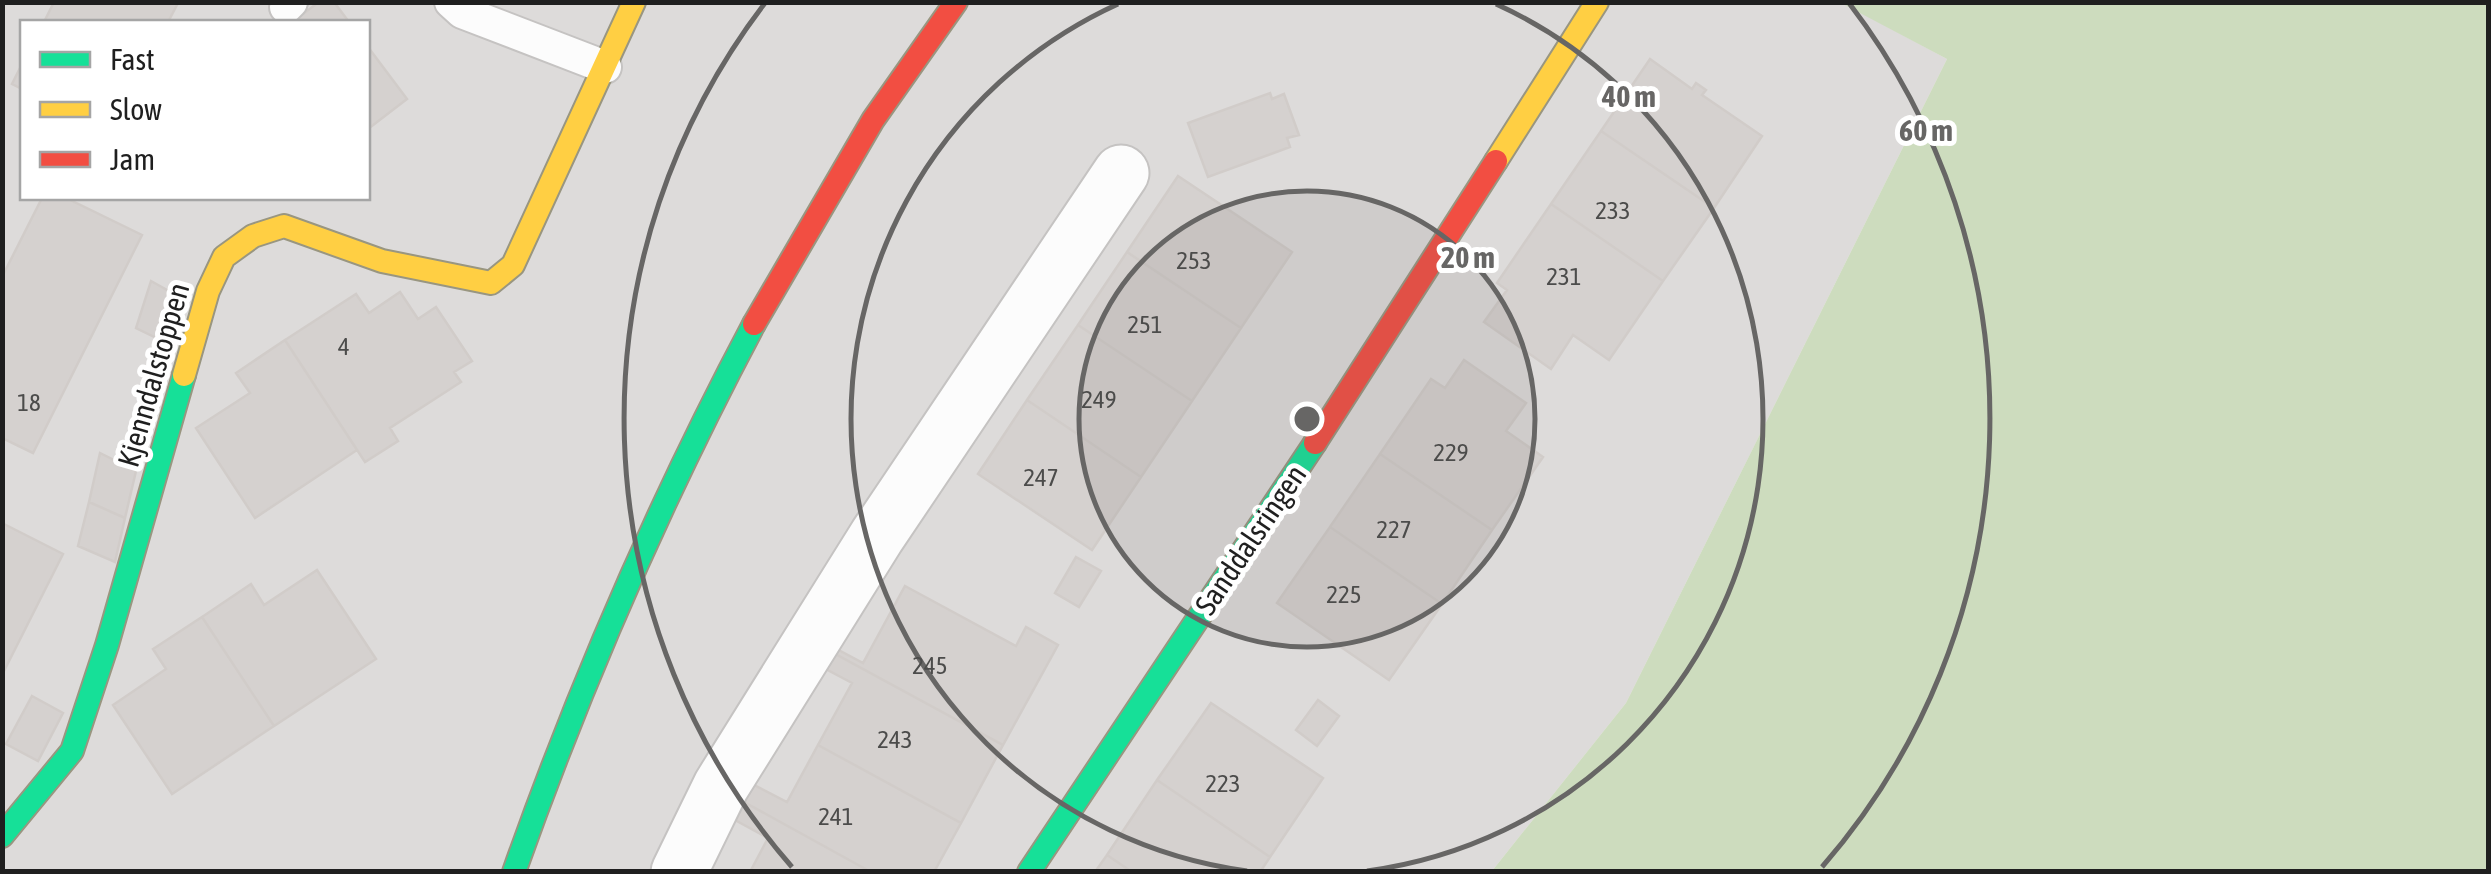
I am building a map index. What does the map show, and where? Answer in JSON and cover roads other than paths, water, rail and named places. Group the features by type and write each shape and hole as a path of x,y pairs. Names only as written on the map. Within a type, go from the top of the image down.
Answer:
{"street":[{"name":"Kjenndalstoppen","path":"2,836 72,752 108,645 208,291 224,257 253,236 284,226 382,261 490,283 513,264 634,2"},
{"path":"514,872 587,674 668,494 760,308 874,117 956,2"},
{"name":"Sanddalsringen","path":"1029,872 1304,462 1598,2"},
{"path":"679,872 721,786 877,536 1121,173"}],"lane":[{"path":"451,2 462,12 605,67"}]}
